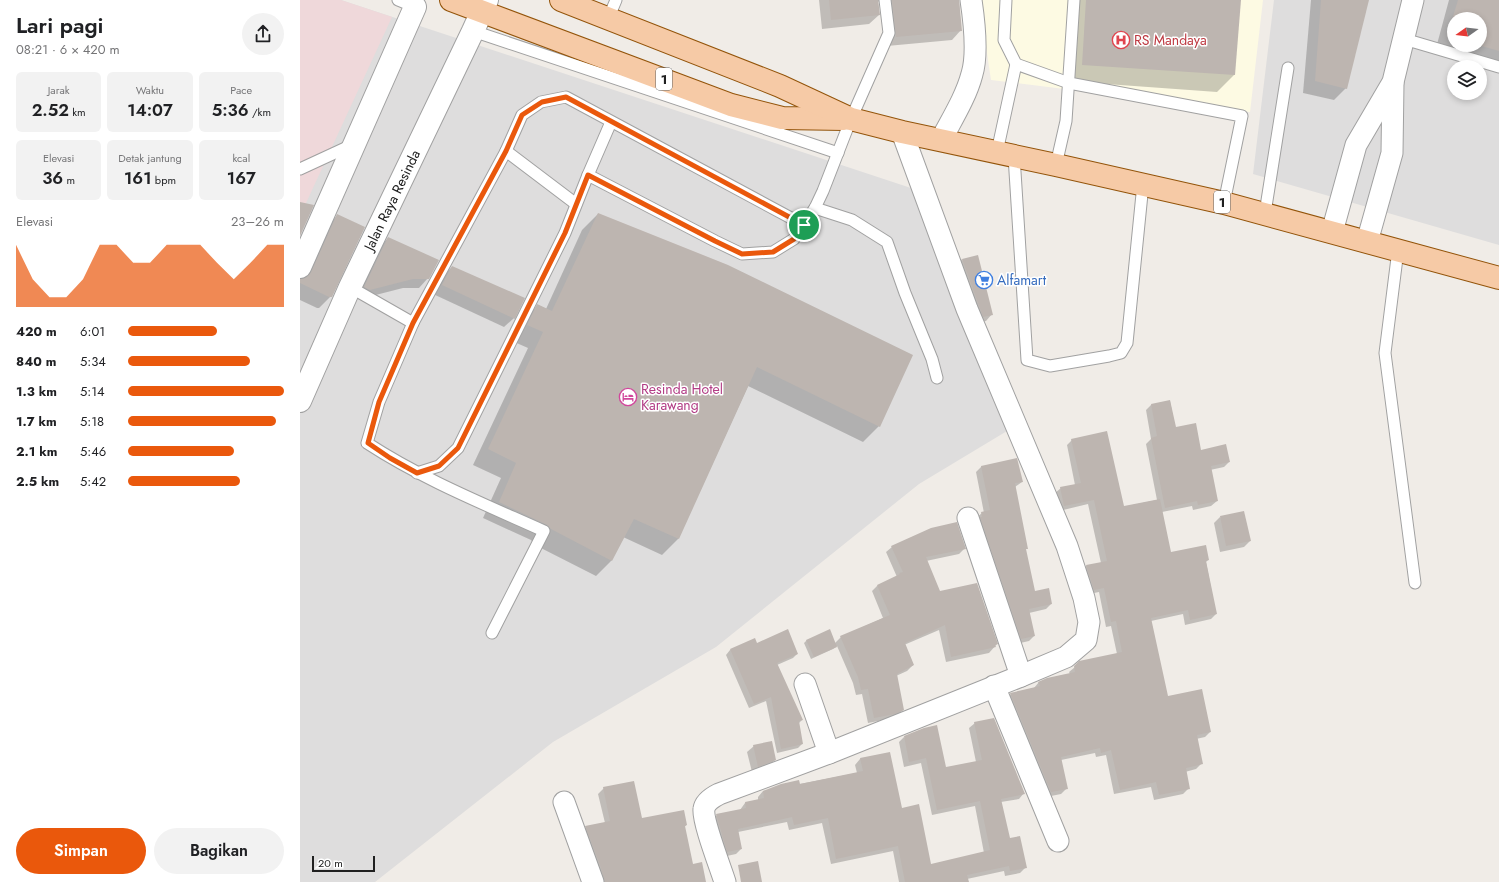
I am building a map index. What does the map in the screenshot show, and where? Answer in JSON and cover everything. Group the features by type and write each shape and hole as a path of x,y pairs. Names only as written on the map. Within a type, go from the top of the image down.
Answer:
{"main road":[{"name":"1","path":"451,0 481,14 731,105 782,118 851,119"},
{"name":"1","path":"561,0 612,9 851,119 902,132 1143,184 1265,213 1499,278"}],"street":[{"path":"941,140 967,89 973,72 973,19 971,0"},
{"path":"1367,242 1392,153 1393,82 1413,0"},
{"path":"300,267 355,143 407,4"},
{"name":"Jalan Raya Resinda","path":"300,401 350,287 481,14"},
{"path":"1332,232 1356,145 1393,82"},
{"path":"725,882 706,822 704,809 710,800 719,794 829,753 1066,657 1086,640 1089,622 1084,598 1067,546 967,309 902,132"},
{"path":"968,518 1020,676"},
{"path":"805,684 829,753"},
{"path":"994,686 1058,841"},
{"path":"564,802 593,882"}],"lane":[{"path":"588,175 708,238 742,254 773,252 794,239 815,208 823,191 851,119 889,33 885,0"},
{"path":"1006,0 1004,40 1016,64 1005,154 1027,360 1050,366 1121,353 1127,343 1143,184"},
{"path":"1056,165 1066,121 1074,0"},
{"path":"481,14 838,153"},
{"path":"1404,38 1499,67"},
{"path":"1016,64 1069,83 1242,116 1224,203"},
{"path":"1265,213 1288,68"},
{"path":"492,634 544,531 417,473 390,458 368,443 379,402 413,323 506,151 522,115 542,102 566,97 804,225"},
{"path":"417,473 439,466 458,448 565,233 611,122"},
{"path":"300,169 355,143"},
{"path":"506,151 576,204"},
{"path":"815,208 852,220 887,242 905,293 932,359 937,378"},
{"path":"1398,250 1385,353 1415,583"},
{"path":"350,287 413,323"}],"shaded area":[{"path":"300,0 341,0 917,190 1012,428 919,484 716,647 553,742 375,882 300,882"},
{"path":"300,0 341,0 392,17 300,216"},
{"name":"RS Mandaya","path":"979,0 1263,0 1250,112 991,80"},
{"path":"1274,0 1499,0 1499,245 1253,174"}],"building":[{"path":"829,0 878,0 880,15 831,20"},
{"path":"892,0 959,0 962,31 896,37"},
{"path":"1086,0 1241,0 1235,75 1082,65"},
{"path":"1321,0 1369,0 1347,89 1315,81"},
{"path":"1458,0 1499,0 1499,51 1487,48 1487,12 1454,12"},
{"path":"300,202 314,205 300,236"},
{"name":"Resinda Hotel Karawang","path":"598,213 728,265 913,355 880,427 757,367 679,539 634,519 612,561 551,529 547,525 499,502 516,463 488,449 543,332 527,325 537,304 552,311"},
{"path":"337,214 365,227 332,297 329,297 300,283 300,279 307,277 311,272"},
{"path":"388,237 439,260 429,279 413,279 370,290 364,287"},
{"path":"978,255 993,315 983,317 962,259"},
{"path":"452,266 525,298 515,319 442,285"},
{"path":"1170,400 1176,427 1196,423 1201,450 1226,444 1230,462 1211,466 1218,501 1198,505 1197,501 1165,508 1151,438 1157,436 1151,404"},
{"path":"1107,431 1124,506 1160,499 1171,552 1206,545 1209,560 1206,561 1217,614 1190,620 1188,610 1151,618 1168,696 1202,689 1211,732 1197,735 1203,764 1186,768 1190,789 1159,795 1156,782 1120,790 1111,750 1101,753 1100,748 1061,757 1068,789 1051,792 1010,693 1040,686 1038,682 1047,678 1075,672 1074,666 1079,661 1122,652 1116,621 1111,622 1104,588 1094,590 1086,565 1107,561 1094,500 1064,506 1060,487 1081,483 1071,439"},
{"path":"1017,458 1023,482 1015,483 1028,549 1026,549 1035,591 1049,588 1052,604 1029,609 1035,636 1021,639 980,517 982,517 981,512 990,510 981,466"},
{"path":"1244,511 1251,541 1226,546 1220,516"},
{"path":"957,522 966,549 926,557 940,591 977,583 998,644 995,645 996,647 951,657 945,625 905,643 914,665 897,674 904,710 895,714 874,718 868,689 861,690 858,677 840,636 890,615 877,585 903,572 891,546 931,528"},
{"path":"788,629 798,654 777,663 803,720 799,721 803,744 781,749 771,697 754,704 730,649 755,638 757,643"},
{"path":"830,629 837,647 814,657 806,640"},
{"path":"994,718 1025,794 1001,799 1010,838 1020,836 1027,868 1010,871 1009,866 967,875 969,882 905,882 898,846 836,859 828,818 794,825 792,817 738,829 742,849 727,852 716,814 746,808 745,802 764,798 763,791 781,784 799,780 800,784 863,771 860,758 890,752 902,808 919,804 931,864 990,850 980,801 937,810 926,758 909,762 904,736 924,728 937,725 946,767 982,760 974,722"},
{"path":"772,741 776,760 758,767 753,745"},
{"path":"634,781 642,818 684,810 687,825 685,826 693,864 702,862 706,882 605,882 585,826 610,821 603,787"},
{"path":"758,861 762,882 741,882 738,865"}],"place":[{"name":"RS Mandaya","path":"1121,40"},
{"name":"Alfamart","path":"984,280"},
{"name":"Resinda Hotel Karawang","path":"628,397"}],"route":[{"path":"566,97 804,225 794,239 773,252 742,254 588,175 565,233 458,448 439,466 417,473 390,458 368,443 379,402 413,323 506,151 522,115 542,102 566,97"}]}
